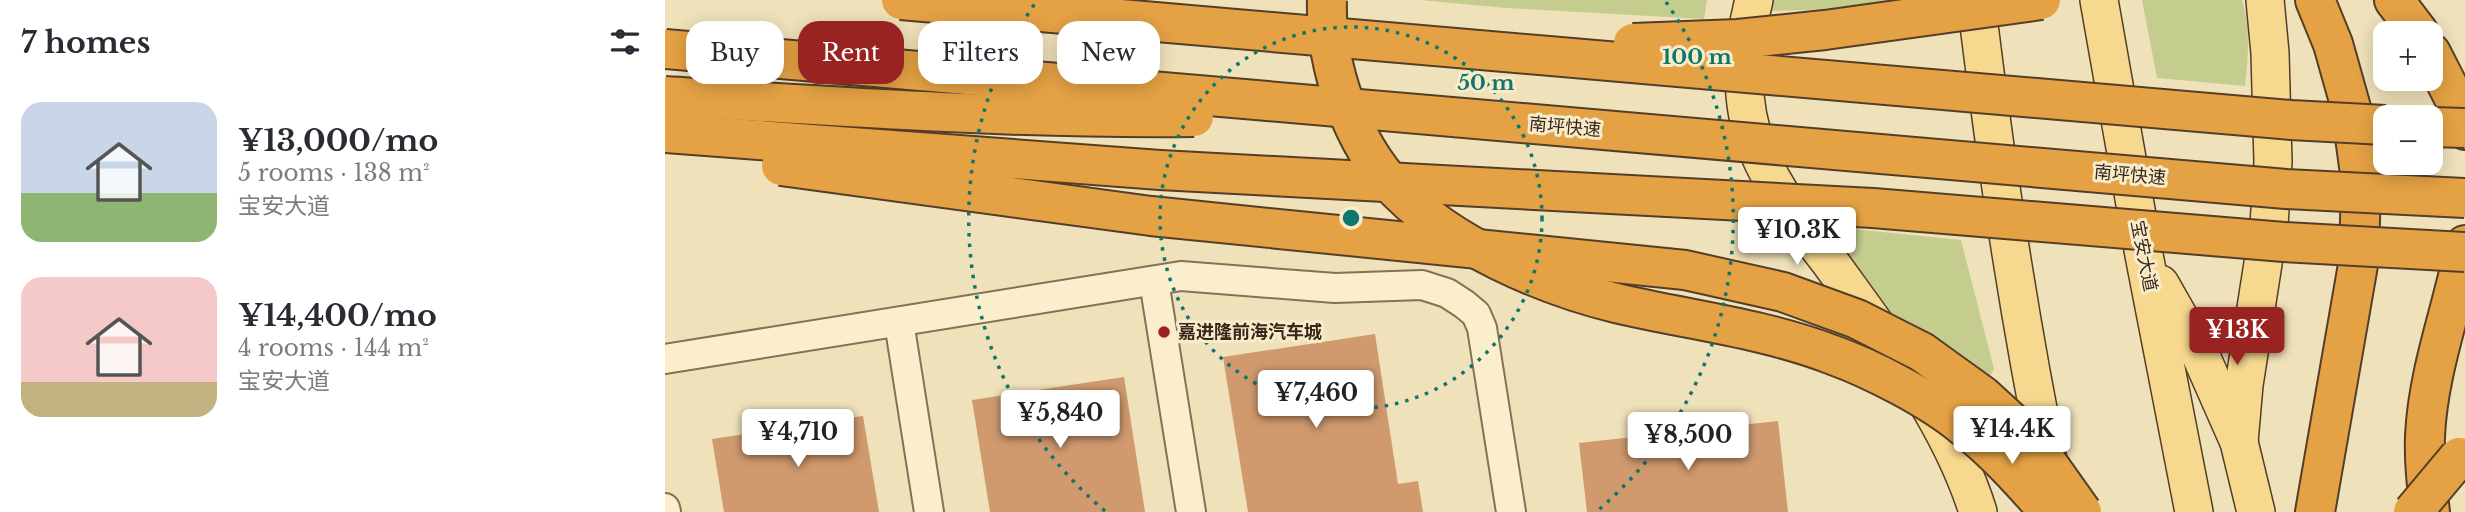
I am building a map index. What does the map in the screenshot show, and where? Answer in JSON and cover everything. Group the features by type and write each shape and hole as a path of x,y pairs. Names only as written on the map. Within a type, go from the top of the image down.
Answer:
{"highway":[{"path":"901,0 2277,119 2373,124"},
{"path":"1327,0 1336,77 1358,137 1397,189 1447,230 1502,262 1556,285 1615,303 1769,335 1833,355 1886,379 1962,424 2012,470 2049,512"},
{"path":"1417,45 1738,39 1825,30 2041,0"},
{"path":"2315,0 2333,44 2351,108 2361,181 2359,259 2315,512"},
{"path":"2394,0 2410,21"},
{"name":"南坪快速","path":"665,49 2286,189 2465,198"},
{"path":"2443,76 2465,130 2443,128"},
{"path":"665,96 893,110 1145,117 1410,113"},
{"path":"665,133 1160,170 1873,208 2284,242 2465,253"},
{"path":"665,146 760,163 1151,216 1685,270 1783,292 1857,319 1922,352 1983,396 2031,440 2082,512"},
{"path":"2430,512 2425,436 2429,400 2465,244"},
{"path":"2413,512 2465,451"}],"main road":[{"path":"1754,0 1745,43 1743,76 1747,113 1758,150 1790,209 1899,357 1922,393 1950,444 1978,512"},
{"path":"1976,0 2014,273 2059,512"},
{"name":"宝安大道","path":"2099,0 2144,256 2194,512"},
{"path":"2239,442 2243,385 2269,225 2272,90 2265,0"},
{"path":"2144,256 2200,356 2239,442 2256,512"},
{"path":"2040,419 2043,512"}],"lane":[{"path":"665,359 1181,276 1335,288 1422,285 1447,293 1464,304 1476,314 1482,328 1511,512"},
{"path":"1154,281 1191,512"},
{"path":"898,322 929,512"}],"green space":[{"path":"1419,0 1707,0 1704,19 1506,8"},
{"path":"1774,0 1910,0 1844,9 1772,11"},
{"path":"2142,0 2242,0 2248,32 2245,86 2157,78"},
{"path":"1824,226 1961,240 1994,369 1990,376 1936,337 1876,306 1854,264"}],"building":[{"path":"1375,334 1398,484 1418,481 1423,512 1248,512 1223,357"},
{"path":"1124,377 1145,512 990,512 972,400"},
{"path":"863,416 879,512 724,512 712,439"},
{"path":"1778,421 1788,512 1587,512 1579,443"}],"place":[{"name":"嘉进隆前海汽车城","path":"1164,332"}]}
